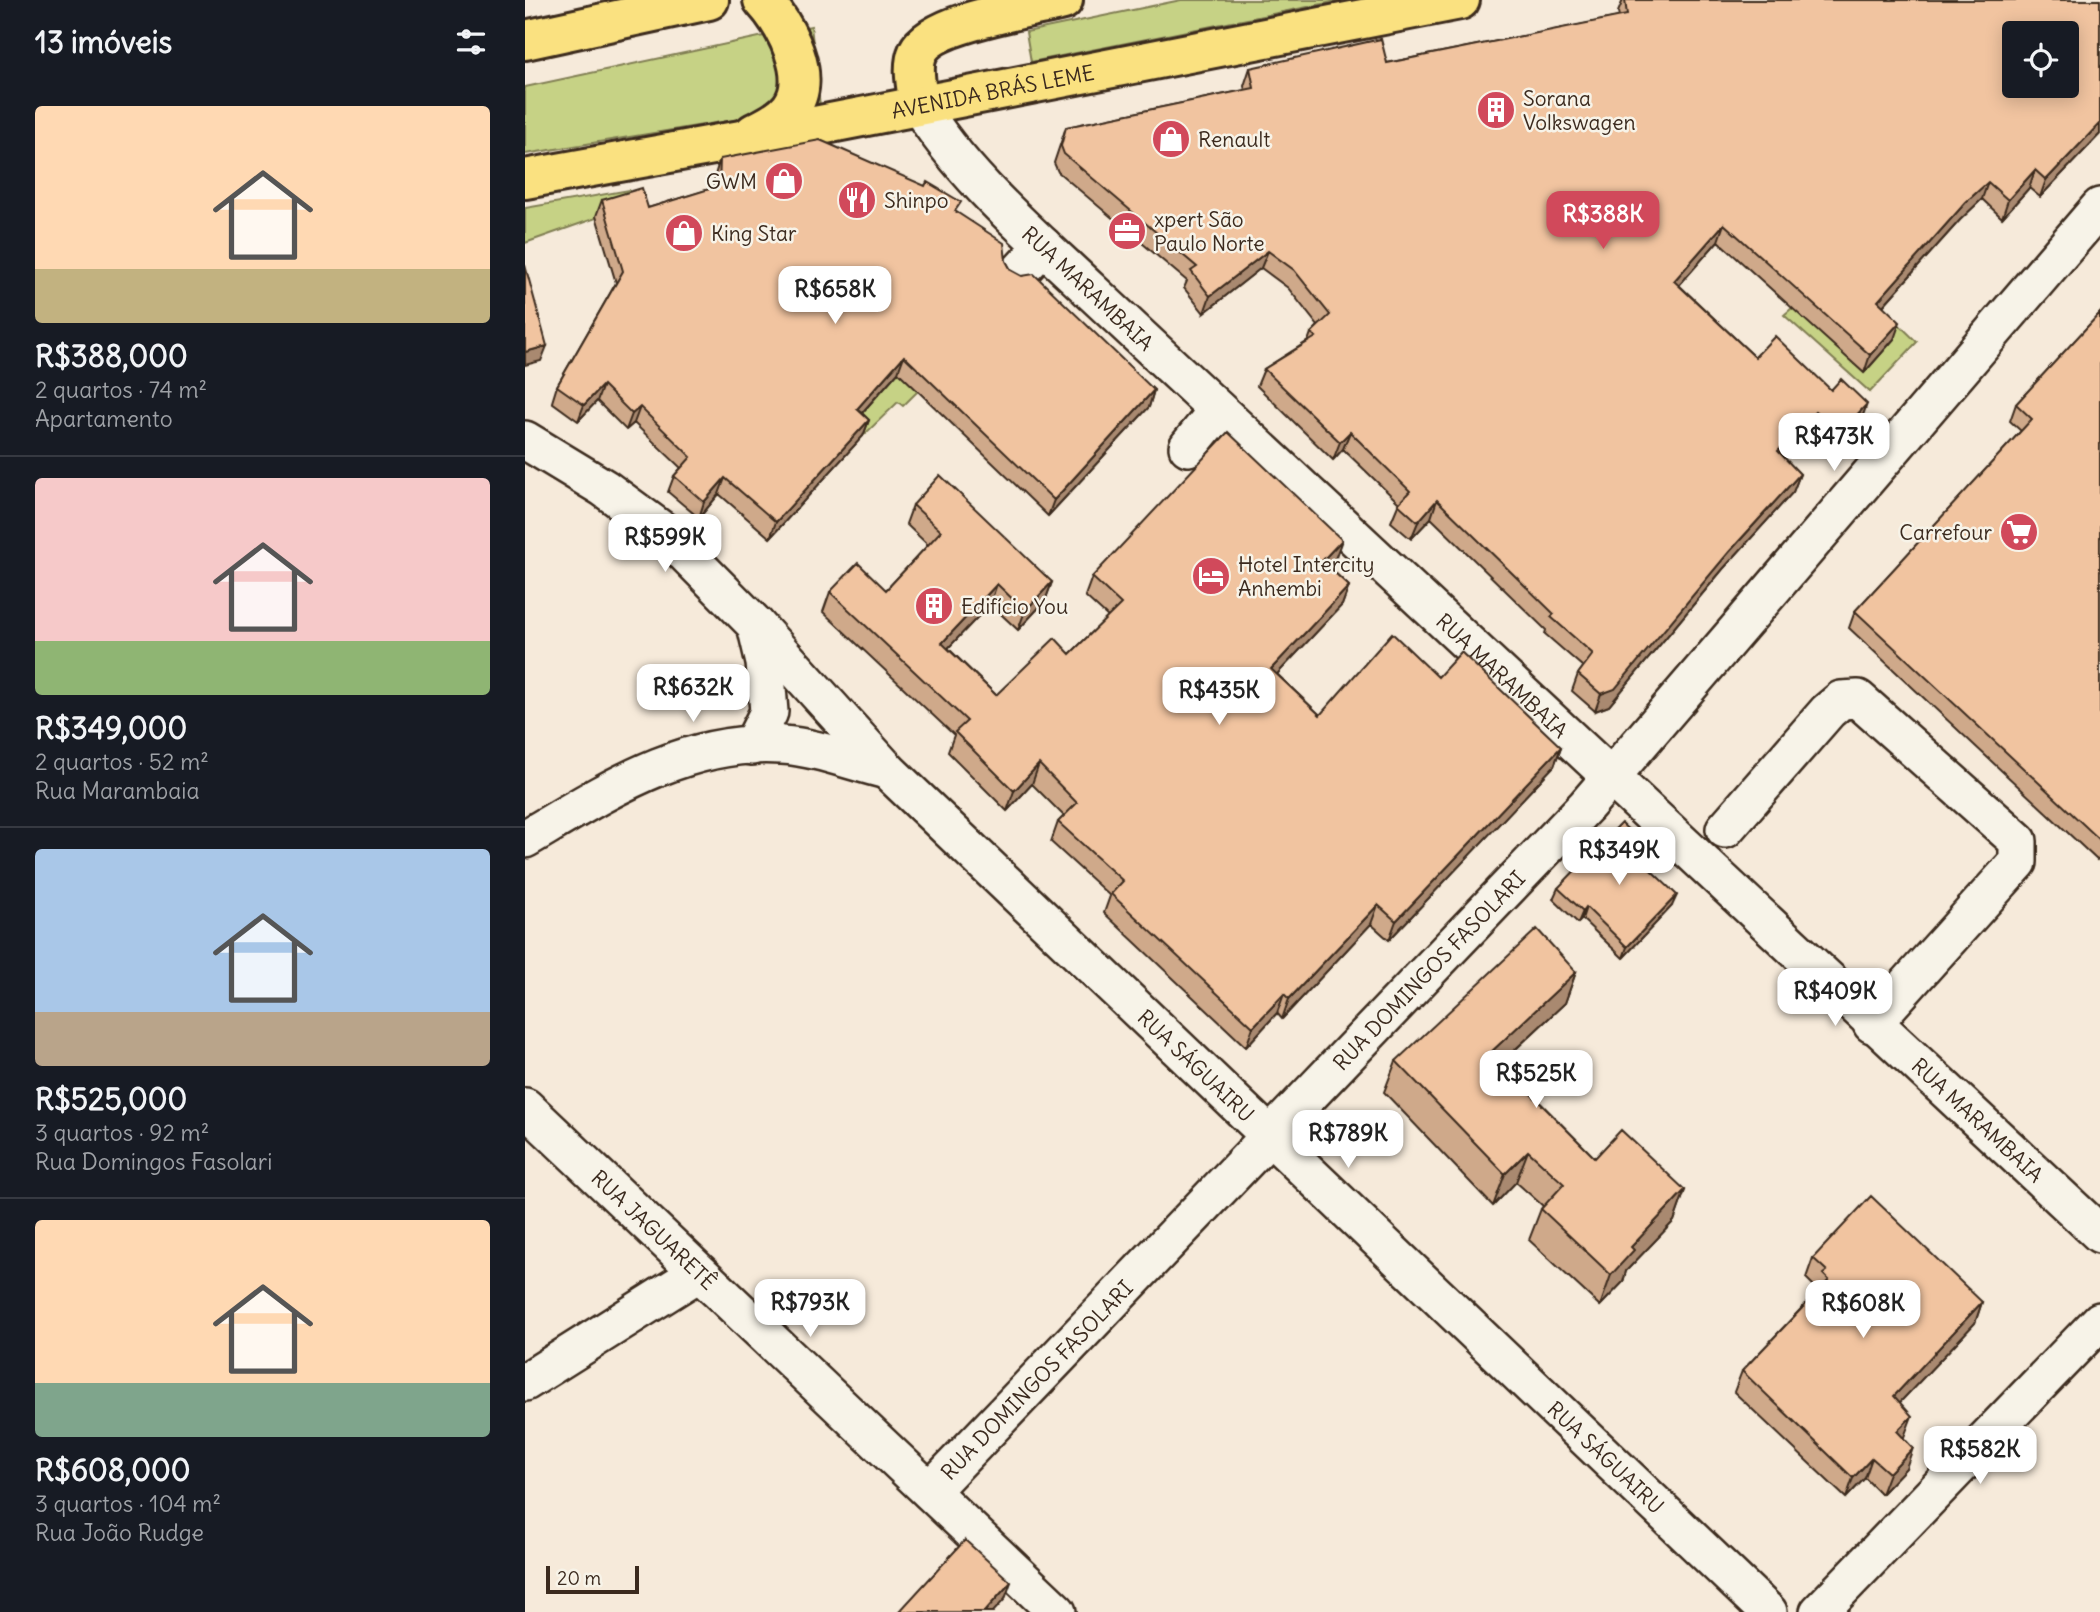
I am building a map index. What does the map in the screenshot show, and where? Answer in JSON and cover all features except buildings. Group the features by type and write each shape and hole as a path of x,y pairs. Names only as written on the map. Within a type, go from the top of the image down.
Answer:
{"main road":[{"path":"525,40 709,0"},
{"path":"729,143 770,125 791,108 797,96 798,69 790,43 781,22 763,0"},
{"path":"919,106 916,68 918,52 928,40 949,29 1063,0"},
{"name":"AVENIDA BRÁS LEME","path":"525,179 729,143 1460,0"}],"street":[{"name":"RUA MARAMBAIA","path":"919,106 941,141 964,167 1032,258 1218,410 1611,776 1885,1011 2100,1234"},
{"name":"RUA DOMINGOS FASOLARI","path":"930,1491 1586,806 2100,207"},
{"path":"1188,447 1218,410"},
{"name":"RUA SÁGUAIRU","path":"525,440 604,488 664,532 756,625 887,770 1768,1612"},
{"path":"752,746 769,712 765,663 756,625"},
{"path":"1725,829 1828,711 1841,700 1858,699 2018,841 2018,863 1885,1011"},
{"path":"525,839 622,782 663,764 715,748 783,745 887,770"},
{"name":"RUA JAGUARETÊ","path":"525,1107 1056,1612"},
{"path":"525,1382 698,1273"},
{"path":"1819,1612 2100,1321"}],"green space":[{"path":"1181,0 1343,0 1031,62 1026,32"},
{"path":"811,26 820,106 525,154 525,87"},
{"path":"629,190 636,204 525,243 525,208"},
{"path":"1881,307 1917,342 1870,392 1784,315 1792,308"},
{"path":"904,361 927,382 903,406 898,402 863,436 851,425"}],"place":[{"name":"Sorana Volkswagen","path":"1496,110"},
{"name":"Renault","path":"1171,139"},
{"name":"GWM","path":"784,181"},
{"name":"Shinpo","path":"857,200"},
{"name":"xpert São Paulo Norte","path":"1127,231"},
{"name":"King Star","path":"684,233"},
{"name":"Carrefour","path":"2019,532"},
{"name":"Hotel Intercity Anhembi","path":"1211,576"},
{"name":"Edifício You","path":"934,606"}]}
